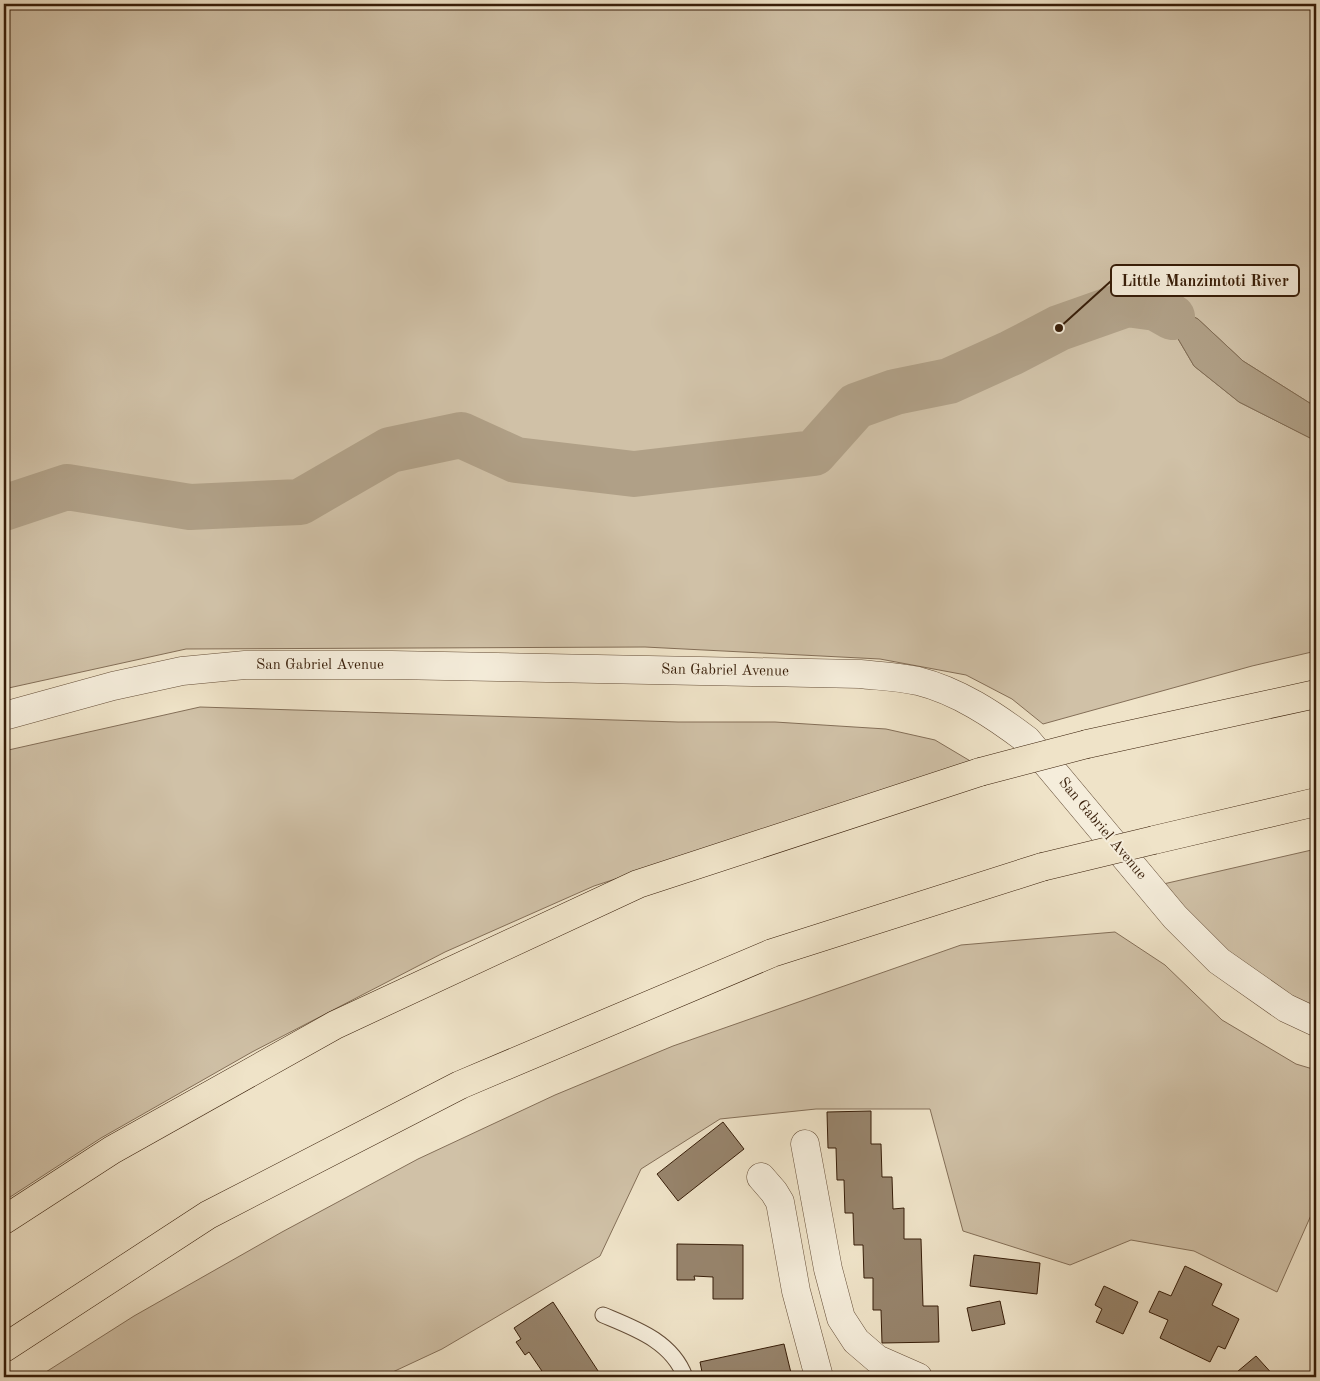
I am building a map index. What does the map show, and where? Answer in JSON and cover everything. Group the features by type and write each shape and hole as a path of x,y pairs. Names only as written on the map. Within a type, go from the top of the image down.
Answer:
{"highway":[{"path":"4,1220 112,1150 335,1025 629,888 980,772 1087,744 1316,694"},
{"path":"4,1348 208,1215 460,1085 772,952 1042,867 1316,802"}],"street":[{"name":"San Gabriel Avenue","path":"4,716 113,686 174,673 245,665 392,664 841,673 918,681 963,698 1003,721 1027,740 1175,917 1219,961 1286,1008 1316,1022"},
{"path":"805,1144 828,1270 841,1318 856,1340 877,1359 918,1377"},
{"path":"761,1177 780,1202 796,1291 819,1377"}],"lane":[{"path":"603,1315 637,1329 663,1345 674,1357 685,1377"}],"shaded area":[{"path":"4,4 1316,4 1316,407 1243,361 1198,319 1146,293 1085,298 1177,337 1194,366 1239,402 1316,441 1316,651 1252,666 1043,724 1012,699 966,675 880,659 645,647 186,649 4,689"},
{"path":"1146,293 1198,319 1243,361 1316,407 1316,441 1239,402 1194,366 1177,337 1084,298"},
{"path":"200,707 678,722 775,722 886,729 935,740 972,762 594,886 445,952 252,1052 101,1138 4,1201 4,751"},
{"path":"1316,849 1316,1009 1264,982 1222,948 1159,885"},
{"path":"1115,932 1165,965 1222,1020 1296,1064 1316,1070 1316,1204 1277,1292 1194,1251 1131,1240 1070,1265 963,1231 930,1109 816,1109 720,1119 641,1169 600,1256 442,1349 382,1377 38,1377 134,1316 282,1232 418,1159 555,1095 673,1046 961,945"}],"building":[{"path":"871,1111 871,1144 881,1144 882,1177 892,1177 893,1209 904,1208 904,1239 921,1239 923,1306 938,1306 939,1342 882,1343 881,1310 873,1310 873,1278 864,1278 863,1245 854,1245 853,1213 845,1213 844,1180 837,1180 836,1148 828,1148 827,1112"},
{"path":"723,1122 744,1149 678,1201 657,1174"},
{"path":"677,1244 743,1245 743,1299 713,1299 713,1277 694,1276 695,1280 677,1280"},
{"path":"974,1255 1040,1263 1037,1294 970,1286"},
{"path":"1185,1266 1222,1284 1212,1305 1239,1319 1225,1349 1218,1346 1210,1362 1160,1338 1168,1320 1149,1312 1159,1291 1171,1296"},
{"path":"1104,1286 1138,1302 1123,1334 1096,1322 1102,1309 1095,1305"},
{"path":"1000,1301 1005,1324 972,1331 967,1308"},
{"path":"553,1302 602,1377 546,1377 529,1352 525,1355 516,1342 521,1339 514,1328"},
{"path":"784,1344 792,1377 703,1377 700,1362"},
{"path":"1256,1356 1275,1377 1231,1377"}],"waterway":[{"path":"4,508 67,487 190,507 300,502 390,450 461,435 516,460 634,474 814,453 856,406 895,392 949,381 1011,353 1059,328 1127,304 1156,308 1172,317"}],"place":[{"name":"Little Manzimtoti River","path":"1059,328"}]}
